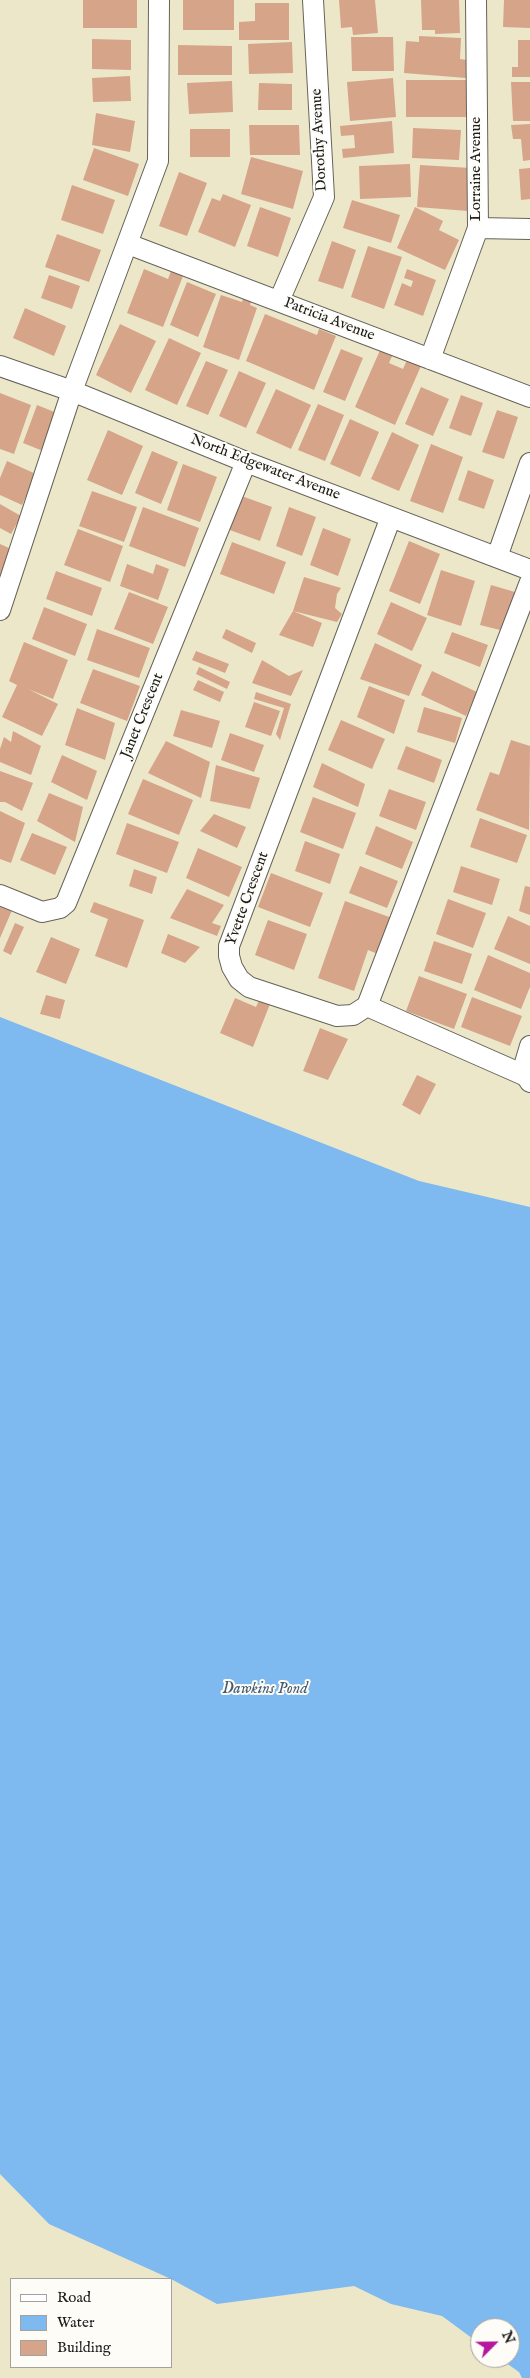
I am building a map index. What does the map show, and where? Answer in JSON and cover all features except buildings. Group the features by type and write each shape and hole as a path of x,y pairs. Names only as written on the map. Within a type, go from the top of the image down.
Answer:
{"street":[{"path":"0,610 72,391 158,161 159,0"},
{"name":"Dorothy Avenue","path":"279,301 324,196 313,0"},
{"name":"Lorraine Avenue","path":"430,359 478,228 476,0"},
{"path":"478,228 530,229"},
{"name":"Patricia Avenue","path":"128,244 530,397"},
{"name":"North Edgewater Avenue","path":"0,366 72,391 246,462 530,570"},
{"name":"Janet Crescent","path":"0,895 42,912 60,908 66,903 246,462"},
{"path":"497,557 530,463"},
{"name":"Yvette Crescent","path":"367,1006 353,1015 337,1016 249,987 239,978 232,967 229,946 391,517"},
{"path":"528,1079 367,1006 530,582"},
{"path":"528,1079 524,1063 530,1046"}],"water":[{"name":"Dawkins Pond","path":"0,1017 419,1181 530,1207 530,2378 522,2378 519,2372 513,2368 520,2368 520,2318 470,2318 470,2337 442,2316 391,2304 354,2286 217,2304 172,2278 49,2224 0,2174"}]}
